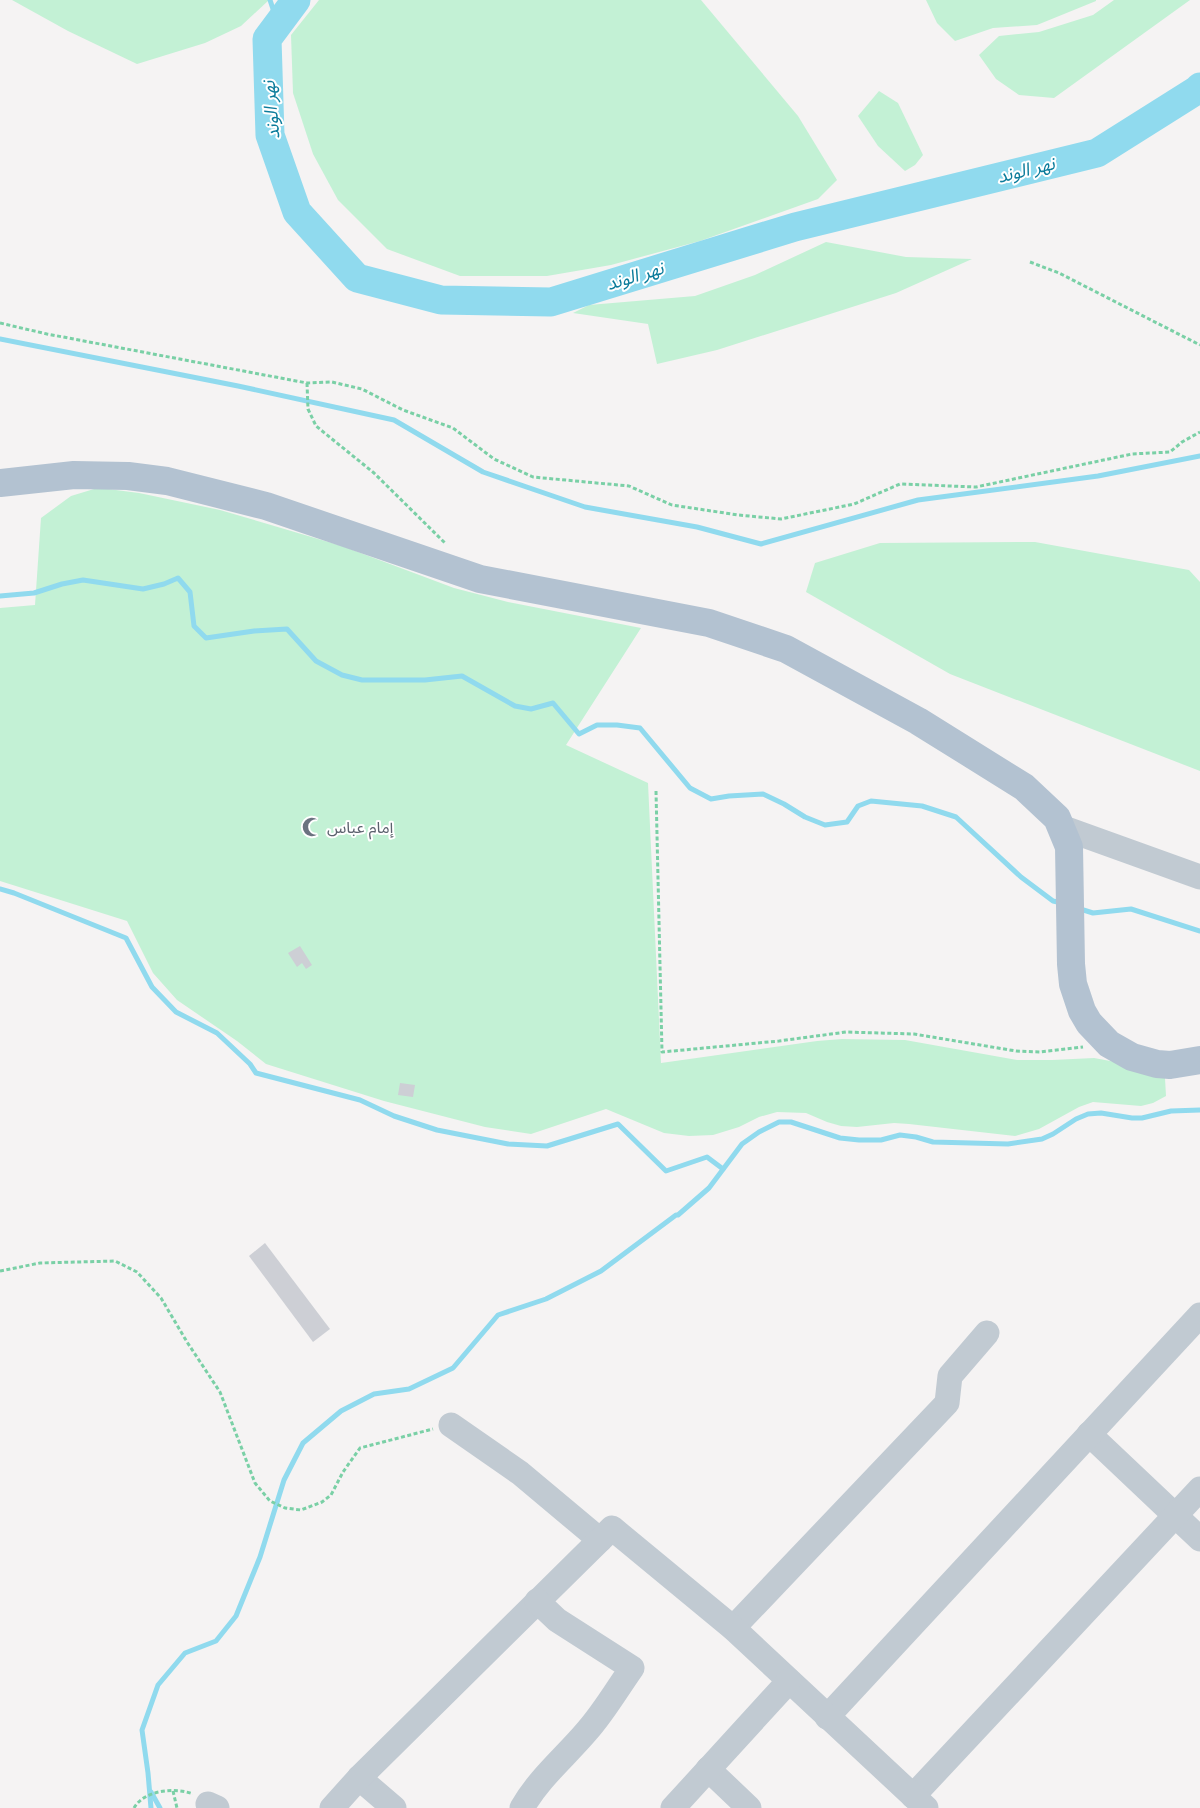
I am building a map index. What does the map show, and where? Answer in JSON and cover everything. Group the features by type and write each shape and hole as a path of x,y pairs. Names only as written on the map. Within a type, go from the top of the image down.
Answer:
{"main road":[{"path":"0,483 74,475 128,476 167,481 266,506 480,579 709,623 786,649 918,721 1024,787 1057,818 1069,847 1071,964 1076,998 1089,1023 1109,1044 1132,1057 1157,1064 1183,1064 1200,1060"}],"street":[{"path":"1061,827 1200,877"},
{"path":"827,1716 1200,1314"},
{"path":"733,1628 947,1403 950,1376 987,1333"},
{"path":"451,1425 520,1473 600,1540"},
{"path":"1089,1434 1200,1539"},
{"path":"332,1808 359,1778 536,1601 612,1528 733,1628 920,1802 1200,1489"},
{"path":"522,1808 539,1782 593,1724 632,1668 557,1620 536,1601"},
{"path":"673,1808 789,1681"},
{"path":"708,1770 749,1808"},
{"path":"359,1778 394,1808"}],"path":[{"path":"1030,262 1060,272 1200,345"},
{"path":"0,323 307,384 332,382 362,389 402,410 454,428 494,459 533,476 629,486 672,505 738,515 781,519 854,504 900,484 976,486 1132,454 1170,452 1182,442 1200,432"},
{"path":"307,384 308,409 316,426 374,473 452,551"},
{"path":"656,791 662,1052 846,1032 914,1034 1016,1051 1040,1052 1109,1044"},
{"path":"0,1271 40,1264 115,1261 137,1272 161,1298 220,1392 255,1483 270,1501 285,1508 300,1510 322,1502 331,1495 343,1472 360,1448 451,1425"},
{"path":"173,1791 177,1808"},
{"path":"134,1808 138,1801 158,1792 173,1791 191,1793 213,1806"}],"green space":[{"path":"12,0 269,0 241,26 205,43 137,64 68,31"},
{"path":"319,0 701,0 798,116 837,180 818,199 700,241 611,265 547,276 460,276 387,249 338,200 313,154 293,93 291,35"},
{"path":"926,0 1096,1 1037,25 993,28 955,41 937,23"},
{"path":"1114,0 1190,0 1054,98 1019,95 996,79 979,55 999,36 1039,32 1093,15"},
{"path":"879,91 898,103 923,155 915,165 905,171 878,146 858,116"},
{"path":"826,242 906,257 972,259 896,293 717,350 657,364 648,324 573,313 589,305 695,296 755,275"},
{"path":"94,489 139,493 220,510 342,546 454,588 508,602 641,628 566,745 648,783 661,1063 817,1041 842,1039 905,1040 1017,1060 1094,1058 1121,1063 1165,1078 1166,1096 1153,1103 1141,1106 1093,1102 1079,1107 1039,1129 1015,1136 894,1123 857,1127 841,1126 806,1113 777,1112 713,1135 689,1136 664,1133 606,1109 531,1134 485,1127 384,1101 266,1064 237,1041 177,1000 153,973 127,921 0,881 0,608 35,605 41,518 71,496"},
{"path":"1035,542 1189,570 1200,582 1200,771 950,674 806,592 815,563 880,543"}],"building":[{"path":"300,946 312,965 306,969 302,963 297,967 288,953"},
{"path":"400,1083 415,1085 413,1097 398,1095"},
{"path":"265,1243 330,1329 313,1342 249,1256"}],"waterway":[{"path":"270,0 278,24"},
{"name":"نهر الوند","path":"296,0 267,39 270,135 297,212 357,278 441,300 551,302 795,227 1097,153 1200,87"},
{"path":"0,339 238,386 394,420 483,472 585,507 697,527 761,544 918,500 1098,476 1200,456"},
{"path":"0,596 34,593 62,584 83,580 143,589 164,584 178,578 190,592 194,626 206,638 254,631 287,629 316,661 342,675 362,680 425,680 462,676 515,706 531,709 553,703 579,734 597,725 640,728 690,788 711,799 763,794 805,817 825,825 847,822 858,806 871,801 922,806 956,817 1021,877 1053,901 1062,903"},
{"path":"0,889 126,938 152,987 176,1012 217,1033 250,1064 256,1073 360,1100 394,1116 437,1130 508,1144 547,1146 618,1124 666,1171 707,1157 723,1169"},
{"path":"1077,908 1093,913 1131,909 1200,931"},
{"path":"151,1808 142,1730 158,1685 185,1653 216,1641 236,1616 260,1557 284,1480 303,1443 341,1411 374,1394 409,1389 453,1368 498,1315 546,1299 601,1271 678,1215 709,1188 742,1144 759,1132 779,1122 791,1122 840,1138 859,1140 881,1140 900,1135 933,1142 1008,1144 1042,1139 1088,1114 1101,1113 1142,1118 1171,1111 1200,1110"},
{"path":"151,1792 160,1808"}],"place":[{"name":"إمام عباس","path":"312,827"}]}
